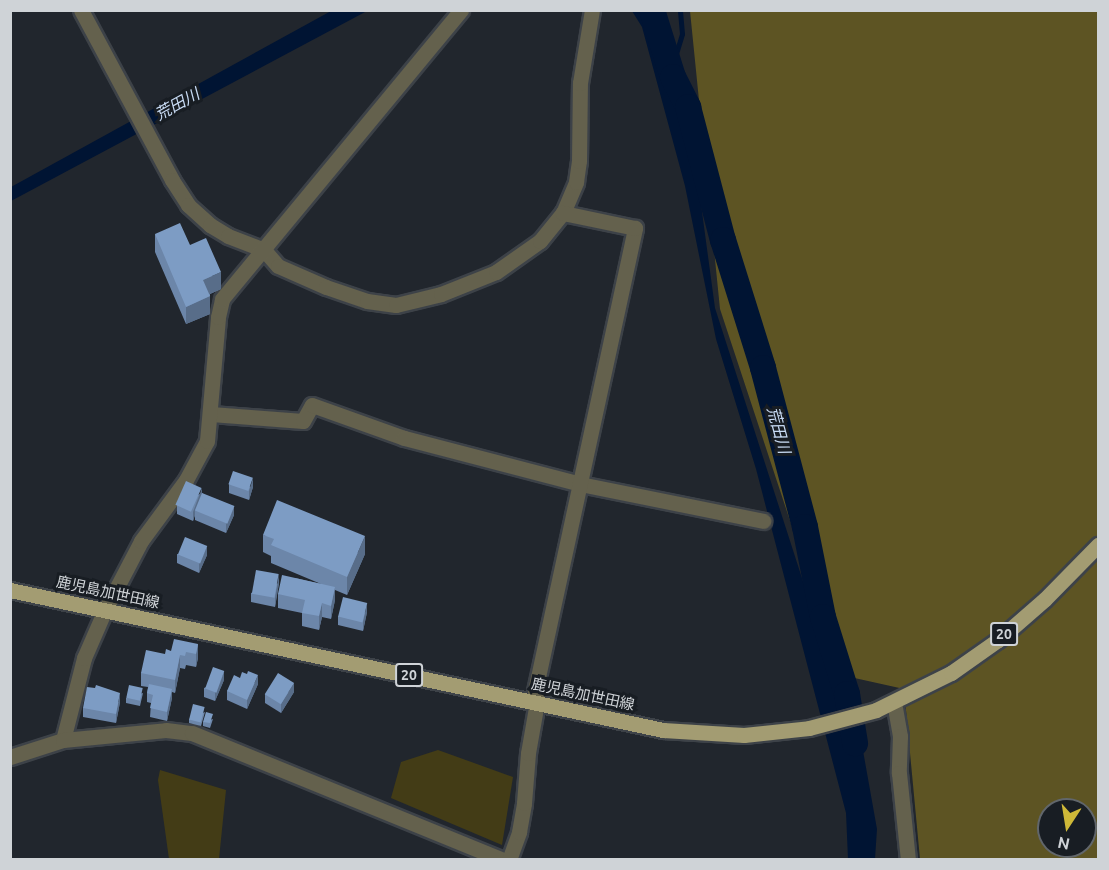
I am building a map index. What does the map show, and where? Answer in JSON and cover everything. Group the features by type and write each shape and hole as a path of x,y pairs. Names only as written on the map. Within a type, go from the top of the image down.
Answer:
{"main road":[{"name":"鹿児島加世田線","path":"10,590 663,730 712,735 744,735 809,728 876,710 951,673 998,640 1045,599 1098,545"}],"street":[{"path":"81,10 172,180 188,205 210,225 264,250 278,266 367,302 396,305 441,294 496,272 540,241 563,213 576,182 579,161 580,83 592,10"},
{"path":"63,740 84,658 105,610 141,541 186,480 207,441 217,327 222,299 461,10"},
{"path":"509,860 519,832 528,753 537,702 535,691 635,228 563,213"},
{"path":"211,414 303,421 312,405 404,438 580,484 763,521"},
{"path":"894,702 900,736 899,782 908,860"},
{"path":"10,757 63,740 166,730 192,733 503,860"}],"shaded area":[{"path":"690,11 1098,11 1098,859 920,859 904,689 841,675 720,309"},
{"path":"438,750 513,777 502,845 391,798 401,762"},
{"path":"160,770 226,790 219,859 169,859 158,780"}],"water":[{"path":"331,11 367,11 11,201 11,187"},
{"path":"632,11 643,11 652,28 698,182 715,308 829,662 862,745 877,829 875,859 848,859 846,813 756,469 716,339 685,186 642,27"}],"building":[{"path":"180,223 190,245 206,238 221,272 203,280 210,296 186,307 155,234"},
{"path":"233,471 253,478 248,491 228,484"},
{"path":"186,481 202,488 191,512 175,505"},
{"path":"202,493 234,506 227,524 195,511"},
{"path":"277,500 365,536 347,577 271,545 274,539 263,535"},
{"path":"185,537 207,546 200,564 178,555"},
{"path":"256,570 279,574 274,598 252,594"},
{"path":"282,575 335,587 331,606 322,603 319,616 302,613 305,600 278,594"},
{"path":"343,597 367,603 362,622 338,616"},
{"path":"174,639 198,644 196,654 186,652 185,656 180,655 175,680 141,673 146,650 165,654 166,649 171,651"},
{"path":"213,667 224,671 216,693 205,689"},
{"path":"248,671 258,675 247,700 227,691 234,675 240,678 242,672 247,674"},
{"path":"278,673 294,683 281,704 265,694"},
{"path":"149,684 172,689 167,712 150,708 153,695 147,693"},
{"path":"96,685 120,693 116,714 83,708 87,687 95,688"},
{"path":"129,685 143,688 140,701 126,698"},
{"path":"193,704 205,707 201,722 189,720"},
{"path":"206,712 213,714 210,723 203,722"}],"waterway":[{"name":"荒田川","path":"652,10 673,77 688,107 723,240 763,368 805,527 823,617 847,694 855,743"},
{"path":"672,67 682,34 680,10"}]}
